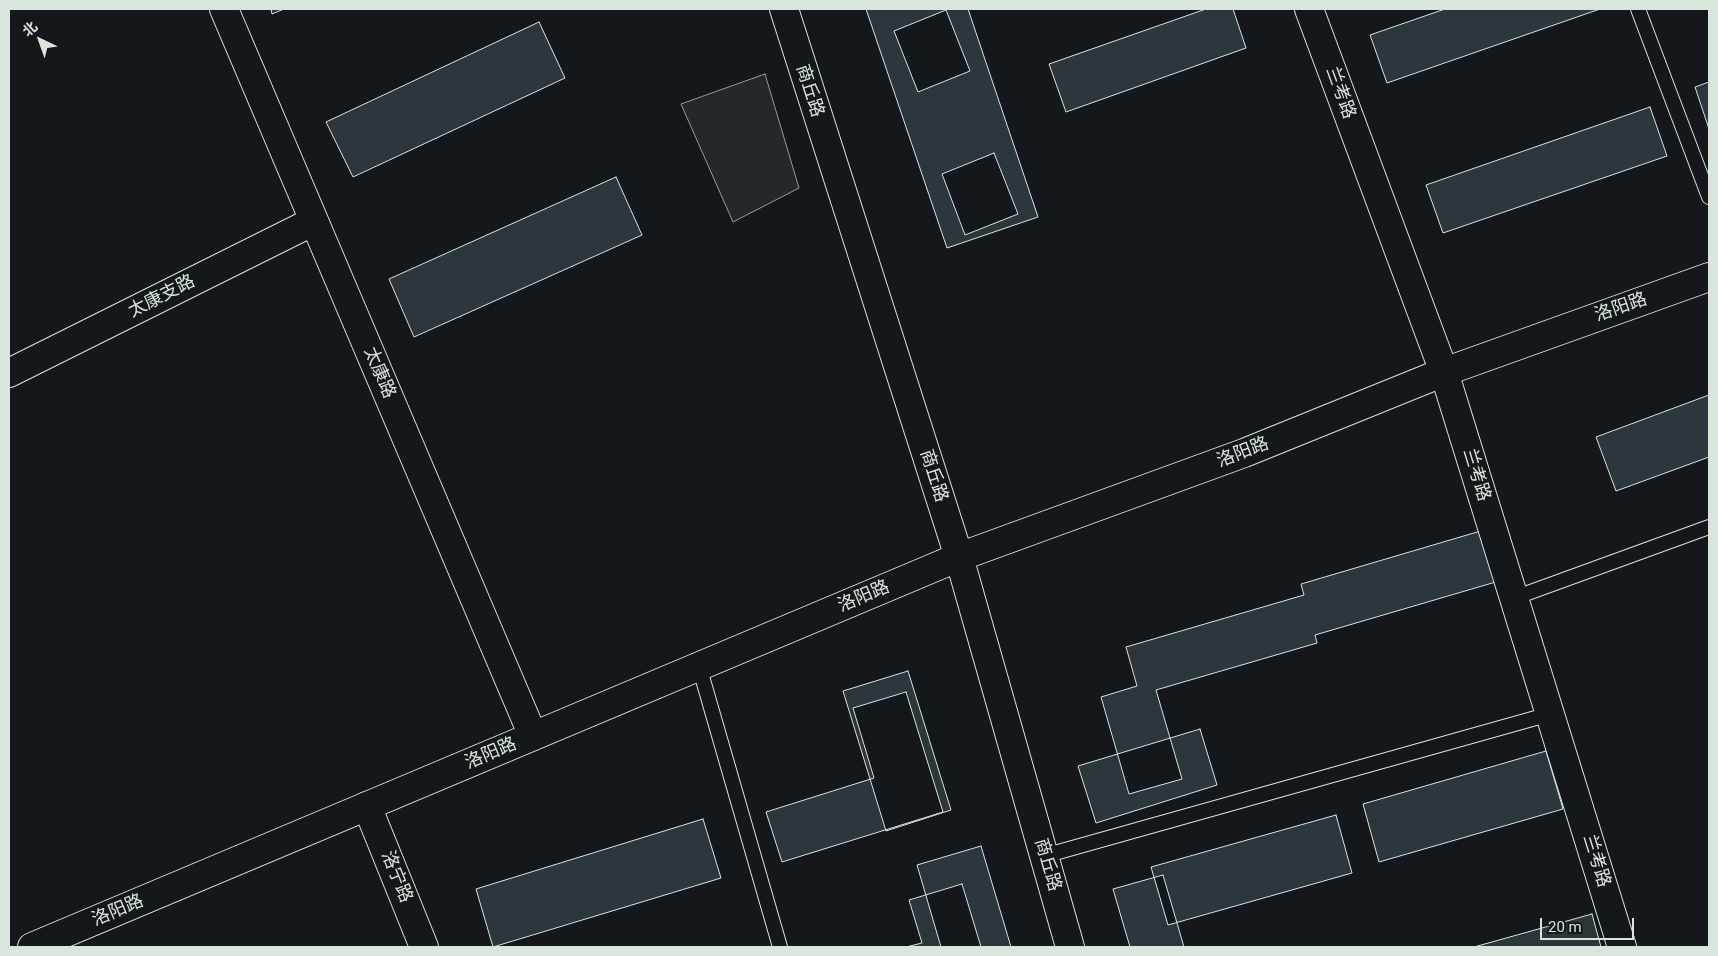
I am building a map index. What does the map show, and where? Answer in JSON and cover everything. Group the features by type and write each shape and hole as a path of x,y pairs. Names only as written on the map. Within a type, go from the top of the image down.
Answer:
{"street":[{"name":"太康路","path":"224,9 533,736"},
{"name":"商丘路","path":"784,9 959,558 1070,947"},
{"name":"兰考路","path":"1309,9 1444,372 1622,947"},
{"name":"太康支路","path":"9,373 314,221"},
{"name":"洛阳路","path":"32,947 959,558 1244,453 1444,372 1709,277"},
{"name":"洛宁路","path":"367,806 424,947"}],"lane":[{"path":"1638,9 1709,197"},
{"path":"1514,598 1709,527"},
{"path":"699,666 780,947"},
{"path":"1044,856 1550,714"}],"shaded area":[{"path":"765,74 799,188 733,222 681,104"}],"building":[{"path":"271,9 284,9 272,14"},
{"path":"866,9 968,9 1038,217 947,248"},
{"path":"1206,9 1233,9 1246,48 1066,112 1049,64"},
{"path":"1445,9 1600,9 1387,83 1370,35"},
{"path":"946,10 970,71 918,92 894,31"},
{"path":"539,22 565,78 353,177 326,122"},
{"path":"1709,82 1709,129 1695,87"},
{"path":"1650,107 1667,156 1443,233 1426,185"},
{"path":"994,153 1018,214 965,235 942,174"},
{"path":"616,177 642,235 414,337 389,279"},
{"path":"1709,395 1709,457 1616,491 1596,437"},
{"path":"1484,530 1499,581 1315,635 1317,643 1156,690 1182,779 1129,794 1101,697 1137,686 1126,647 1304,595 1301,584"},
{"path":"908,671 951,810 886,831 843,691"},
{"path":"906,692 943,812 782,862 766,812 874,778 853,708"},
{"path":"1200,729 1217,785 1096,823 1078,766"},
{"path":"1546,751 1563,809 1379,862 1363,804"},
{"path":"1336,815 1352,873 1168,925 1151,867"},
{"path":"703,819 721,878 493,947 476,889"},
{"path":"981,846 1011,947 941,947 917,865"},
{"path":"1163,875 1184,947 1130,947 1113,889"},
{"path":"962,884 981,947 906,947 922,943 909,900"},
{"path":"1592,914 1601,947 1474,947"}]}
